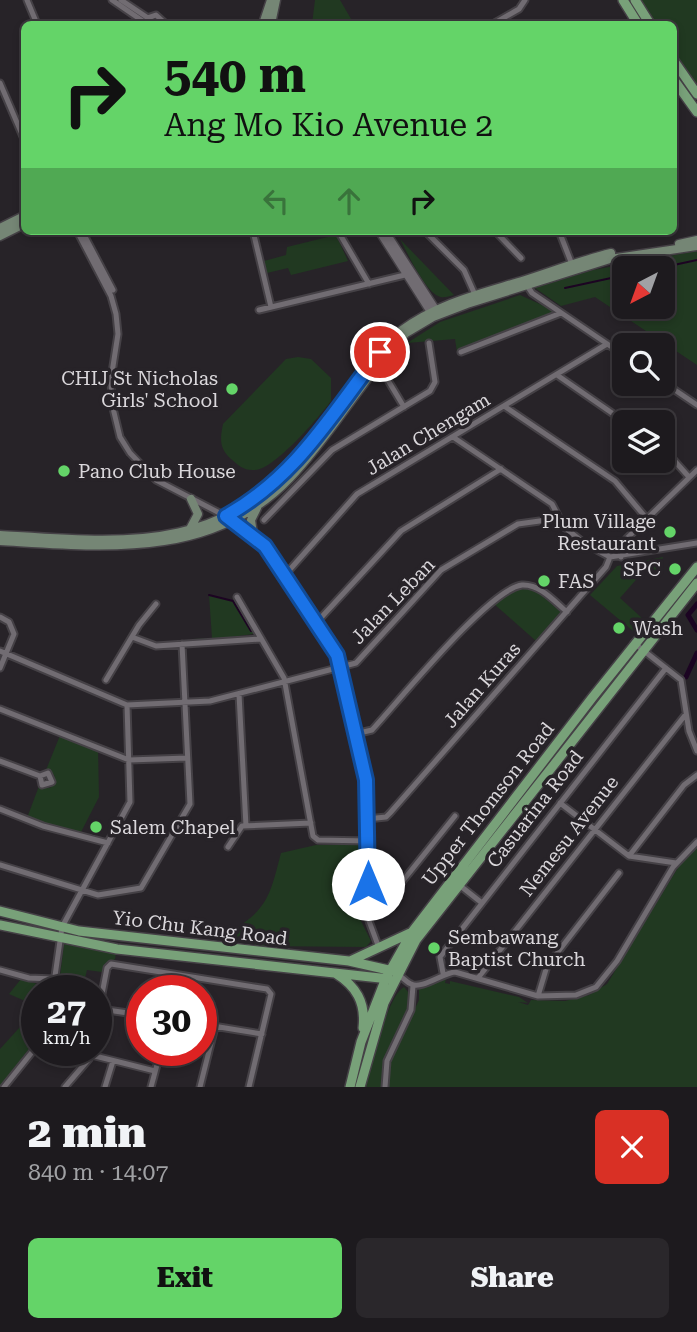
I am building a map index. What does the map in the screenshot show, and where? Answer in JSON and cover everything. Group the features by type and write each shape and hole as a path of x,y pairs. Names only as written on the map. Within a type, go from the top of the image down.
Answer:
{"main road":[{"path":"264,21 273,0"},
{"path":"271,21 273,0"},
{"path":"623,0 636,21"},
{"path":"635,0 648,21"},
{"path":"677,65 697,94"},
{"path":"677,84 697,112"},
{"path":"0,228 21,218"},
{"path":"0,236 21,226"},
{"path":"0,541 139,547 191,537 258,505 291,478 322,434 392,348 434,313 626,250 697,240"},
{"path":"573,267 624,256 697,246"},
{"path":"0,536 120,541 188,531 230,518 271,487 322,434"},
{"path":"188,531 198,514 191,499"},
{"path":"253,534 251,520 258,505"},
{"name":"Upper Thomson Road","path":"350,1087 361,1042 412,932 486,841 697,567"},
{"name":"Upper Thomson Road","path":"638,646 697,583"},
{"name":"Upper Thomson Road","path":"360,1087 392,976 486,841"},
{"name":"Yio Chu Kang Road","path":"0,911 62,927 263,954 349,961 392,976"},
{"name":"Yio Chu Kang Road","path":"0,925 59,939 206,960 392,976"},
{"path":"349,961 412,932"},
{"path":"263,954 271,964 283,967"},
{"path":"334,972 351,984 361,1000 364,1017 361,1042"}],"street":[{"path":"27,0 36,21"},
{"path":"112,0 147,21"},
{"path":"121,0 147,21"},
{"path":"498,21 519,9 524,0"},
{"path":"147,21 156,15 163,21"},
{"path":"0,83 3,103 21,131"},
{"path":"82,235 115,295 121,334 114,382 117,417 132,451 159,481 230,518 253,534 285,575 333,647 340,666 366,780 369,921 379,948"},
{"path":"254,235 271,307"},
{"path":"340,235 369,284"},
{"path":"382,235 434,313"},
{"path":"387,235 408,274"},
{"path":"429,235 464,270 476,298"},
{"path":"499,235 521,258"},
{"path":"561,235 573,267"},
{"path":"259,310 408,274"},
{"path":"525,283 561,313 612,347"},
{"path":"461,352 561,313"},
{"path":"264,520 337,447 433,388 429,343"},
{"name":"Jalan Chengam","path":"285,575 357,494 607,344"},
{"path":"557,375 612,413"},
{"path":"389,382 404,407"},
{"path":"675,390 697,405"},
{"path":"505,406 615,481 647,519"},
{"path":"322,434 337,447"},
{"path":"453,437 552,504 563,525 584,543 610,557 697,543"},
{"path":"675,461 689,477"},
{"path":"317,622 401,531 501,469"},
{"path":"621,557 620,546 697,470"},
{"name":"Jalan Leban","path":"127,705 184,703 239,694 358,661 441,570 517,524 554,519 563,525"},
{"name":"Jalan Kuras","path":"367,819 386,817 390,813 606,567 610,557"},
{"path":"355,734 372,730 474,618 512,589 524,585 536,586 567,611"},
{"path":"237,597 285,682 313,836 318,840 368,841"},
{"path":"106,680 156,604"},
{"path":"0,617 13,628 0,668"},
{"path":"132,637 156,646 260,639"},
{"path":"0,866 98,895 141,888 188,809 182,645"},
{"path":"638,646 681,680 685,714 697,751"},
{"path":"3,653 127,705 130,802 62,927 54,975"},
{"name":"Casuarina Road","path":"443,973 440,957 666,668"},
{"path":"239,694 246,825"},
{"path":"0,709 129,760 187,758"},
{"name":"Nemesu Avenue","path":"478,978 685,714"},
{"path":"0,761 40,776"},
{"path":"629,856 684,785 697,775"},
{"path":"560,803 629,856 676,863"},
{"path":"0,809 43,826 108,843"},
{"path":"368,900 389,898 456,816"},
{"path":"228,848 242,826 311,823"},
{"path":"392,976 411,984 443,973 455,972 538,996 576,995 603,981 676,863 697,842"},
{"path":"538,996 547,966 619,873"},
{"path":"458,884 482,903"},
{"path":"610,886 616,891"},
{"path":"106,975 111,964 267,989 271,994 249,1087"},
{"path":"0,970 21,976"},
{"path":"385,1087 387,1060 411,1010 411,984"},
{"path":"217,1027 262,1034"},
{"path":"105,1087 113,1061 155,1071"},
{"path":"4,1087 21,1066"},
{"path":"65,1087 80,1066"},
{"path":"151,1087 156,1066"},
{"path":"200,1087 205,1066"}],"green space":[{"path":"315,0 340,0 352,21 312,21"},
{"path":"641,0 697,0 697,85 677,55 677,21 654,21"},
{"path":"336,235 348,261 291,275 288,268 267,273 264,261 286,255 287,247"},
{"path":"400,239 454,295 442,297 432,292"},
{"path":"697,251 697,365 675,350 675,333 649,333 628,319 675,319 676,256 670,256"},
{"path":"612,267 612,308 595,297 561,306 535,288"},
{"path":"520,295 553,310 557,315 554,313 457,352 455,339 407,343 440,322"},
{"path":"286,359 311,359 331,378 331,401 285,452 264,467 248,470 227,455 222,447 223,424"},
{"path":"663,557 660,566 663,569 659,573 649,565 620,598 643,619 633,631 590,595 617,566"},
{"path":"528,588 539,593 561,612 536,641 494,604 514,591"},
{"path":"209,595 238,602 254,629 253,634 195,642 192,639 212,638"},
{"path":"61,733 98,748 99,797 80,834 27,818 39,786 50,788 55,782 54,775 46,770"},
{"path":"316,845 361,845 359,917 371,941 366,947 258,946 227,933 259,909 270,891 281,853"},
{"path":"697,846 697,1087 388,1087 390,1063 419,1000 419,987 447,974 445,983 450,984 450,981 519,997 528,1003 518,1002 528,1005 531,1000 565,1001 589,995 607,984 679,866"},
{"path":"64,944 116,953 115,959 102,972 87,970 86,975 60,975"},
{"path":"21,979 21,999 9,994"},
{"path":"404,987 413,998 384,1061 382,1087 366,1087 386,1017"},
{"path":"21,1022 21,1059 0,1086 0,1049 20,1027"}],"waterway":[{"path":"676,265 697,260"},
{"path":"565,288 612,278"},
{"path":"209,595 233,601 251,631"},
{"path":"697,604 688,615 697,630"},
{"path":"686,677 697,653"}],"place":[{"name":"CHIJ St Nicholas Girls' School","path":"232,389"},
{"name":"Pano Club House","path":"64,471"},
{"name":"Plum Village Restaurant","path":"670,532"},
{"name":"SPC","path":"675,569"},
{"name":"FAS","path":"544,581"},
{"name":"Wash","path":"619,628"},
{"name":"Salem Chapel","path":"96,827"},
{"name":"Sembawang Baptist Church","path":"434,948"}],"route":[{"path":"368,884 366,780 337,655 265,546 253,534 226,516 263,494 291,468 380,352"}]}
